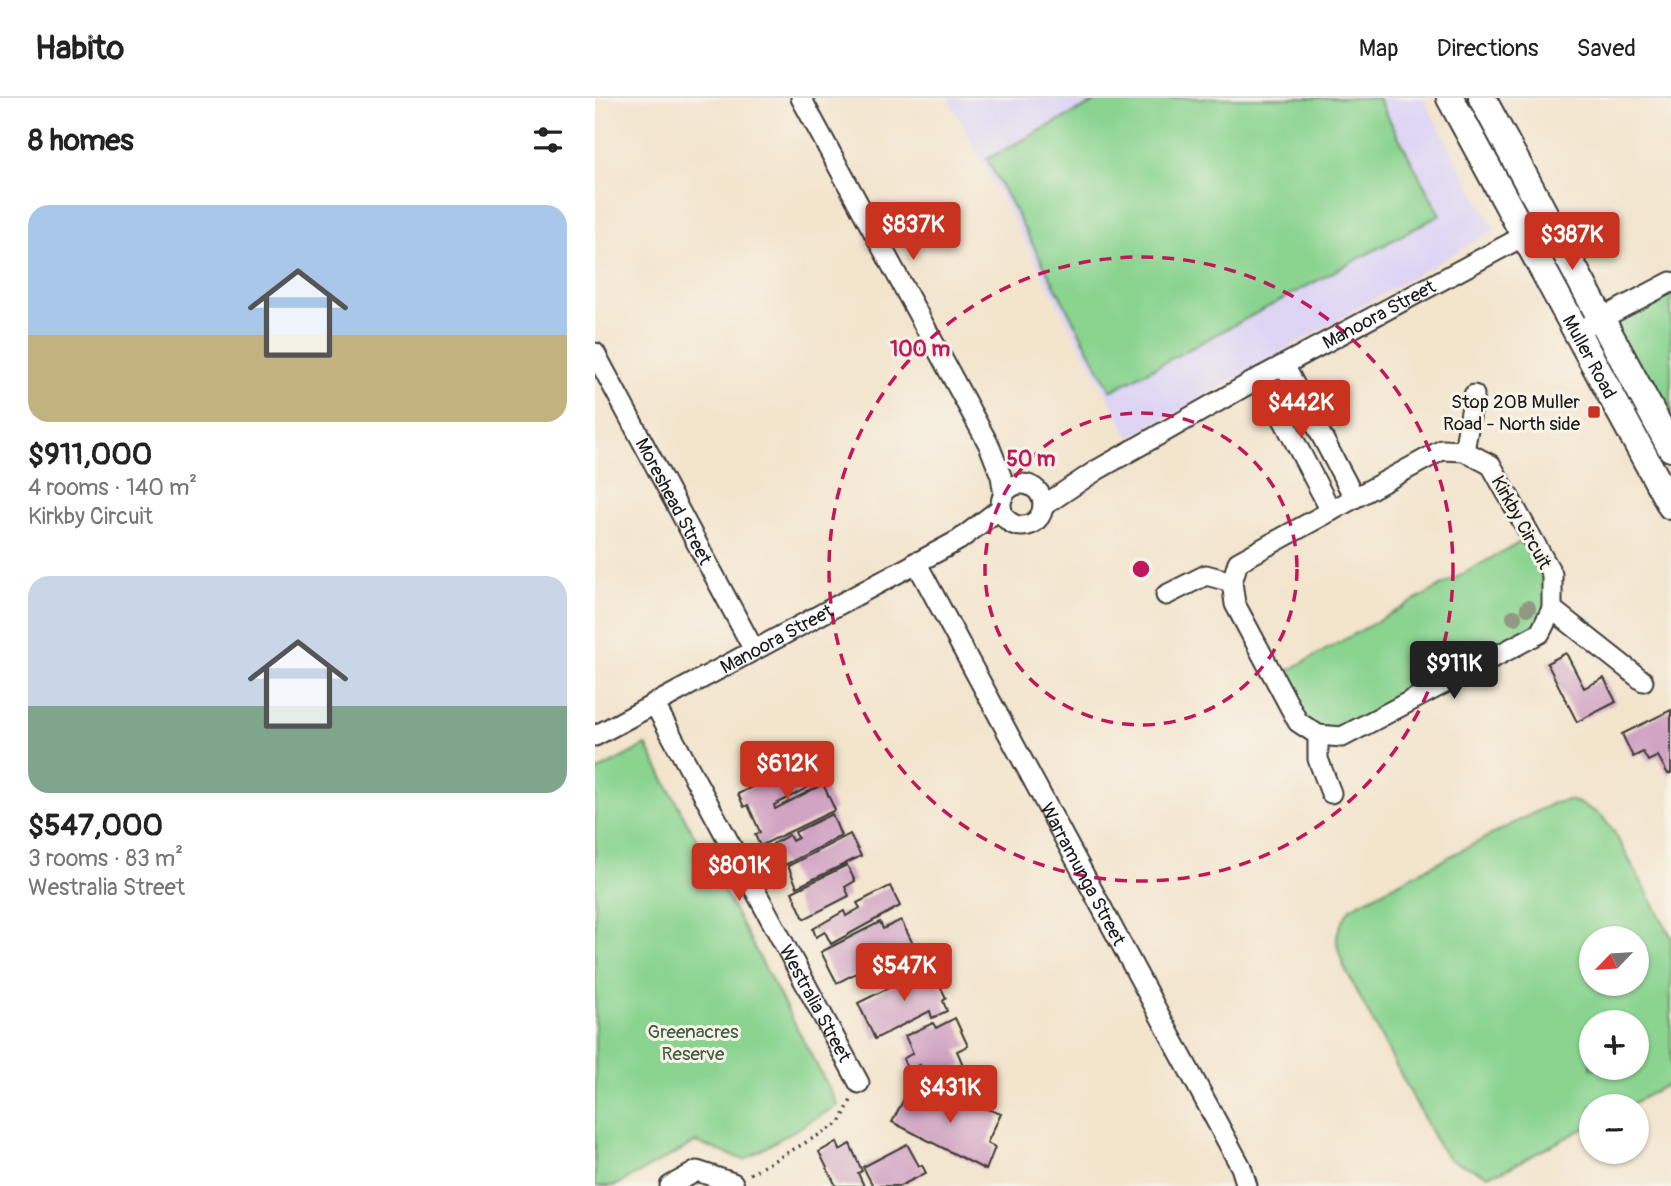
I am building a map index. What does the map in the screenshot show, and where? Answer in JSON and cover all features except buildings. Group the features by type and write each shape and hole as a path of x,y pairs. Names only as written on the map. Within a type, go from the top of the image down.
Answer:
{"main road":[{"name":"Muller Road","path":"1450,98 1671,506"},
{"name":"Muller Road","path":"1482,98 1671,448"}],"street":[{"path":"801,98 989,445 1001,475 1006,509 1022,526 1033,524 1040,516 1035,494 1009,471 989,445"},
{"name":"Manoora Street","path":"1035,494 1097,470 1261,377 1549,222"},
{"path":"1578,331 1671,282"},
{"name":"Moreshead Street","path":"597,362 754,650"},
{"path":"1284,365 1354,497"},
{"path":"1261,377 1331,511"},
{"path":"1474,395 1464,451 1442,450 1238,562 1232,582 1235,604 1298,722 1318,735 1342,737 1540,633 1552,609 1643,681"},
{"name":"Kirkby Circuit","path":"1464,451 1491,465 1552,574 1552,609"},
{"path":"1006,509 1015,486 1035,494"},
{"name":"Manoora Street","path":"595,736 959,540 1006,509"},
{"name":"Warramunga Street","path":"916,562 1241,1167 1247,1186"},
{"path":"1166,595 1206,576 1232,582"},
{"name":"Westralia Street","path":"654,703 859,1083"},
{"path":"1318,735 1318,759 1331,793"},
{"path":"670,1186 697,1171 733,1185"}],"path":[{"path":"733,1185 840,1123 859,1083"}],"shaded area":[{"path":"948,98 1423,98 1495,230 1130,438"}],"green space":[{"path":"1102,98 1378,98 1440,215 1111,391 987,159"},
{"path":"1671,282 1671,448 1602,318"},
{"path":"1531,536 1552,574 1540,633 1342,737 1318,735 1275,678"},
{"name":"Greenacres Reserve","path":"646,745 838,1105 744,1160 696,1142 615,1186 595,1186 595,772"},
{"path":"1568,800 1579,803 1601,815 1614,832 1671,936 1671,1083 1649,1095 1579,1094 1579,1131 1503,1171 1487,1175 1450,1160 1438,1145 1345,969 1337,938 1350,908 1551,804"}],"place":[{"name":"Stop 20B Muller Road - North side","path":"1594,412"}]}
